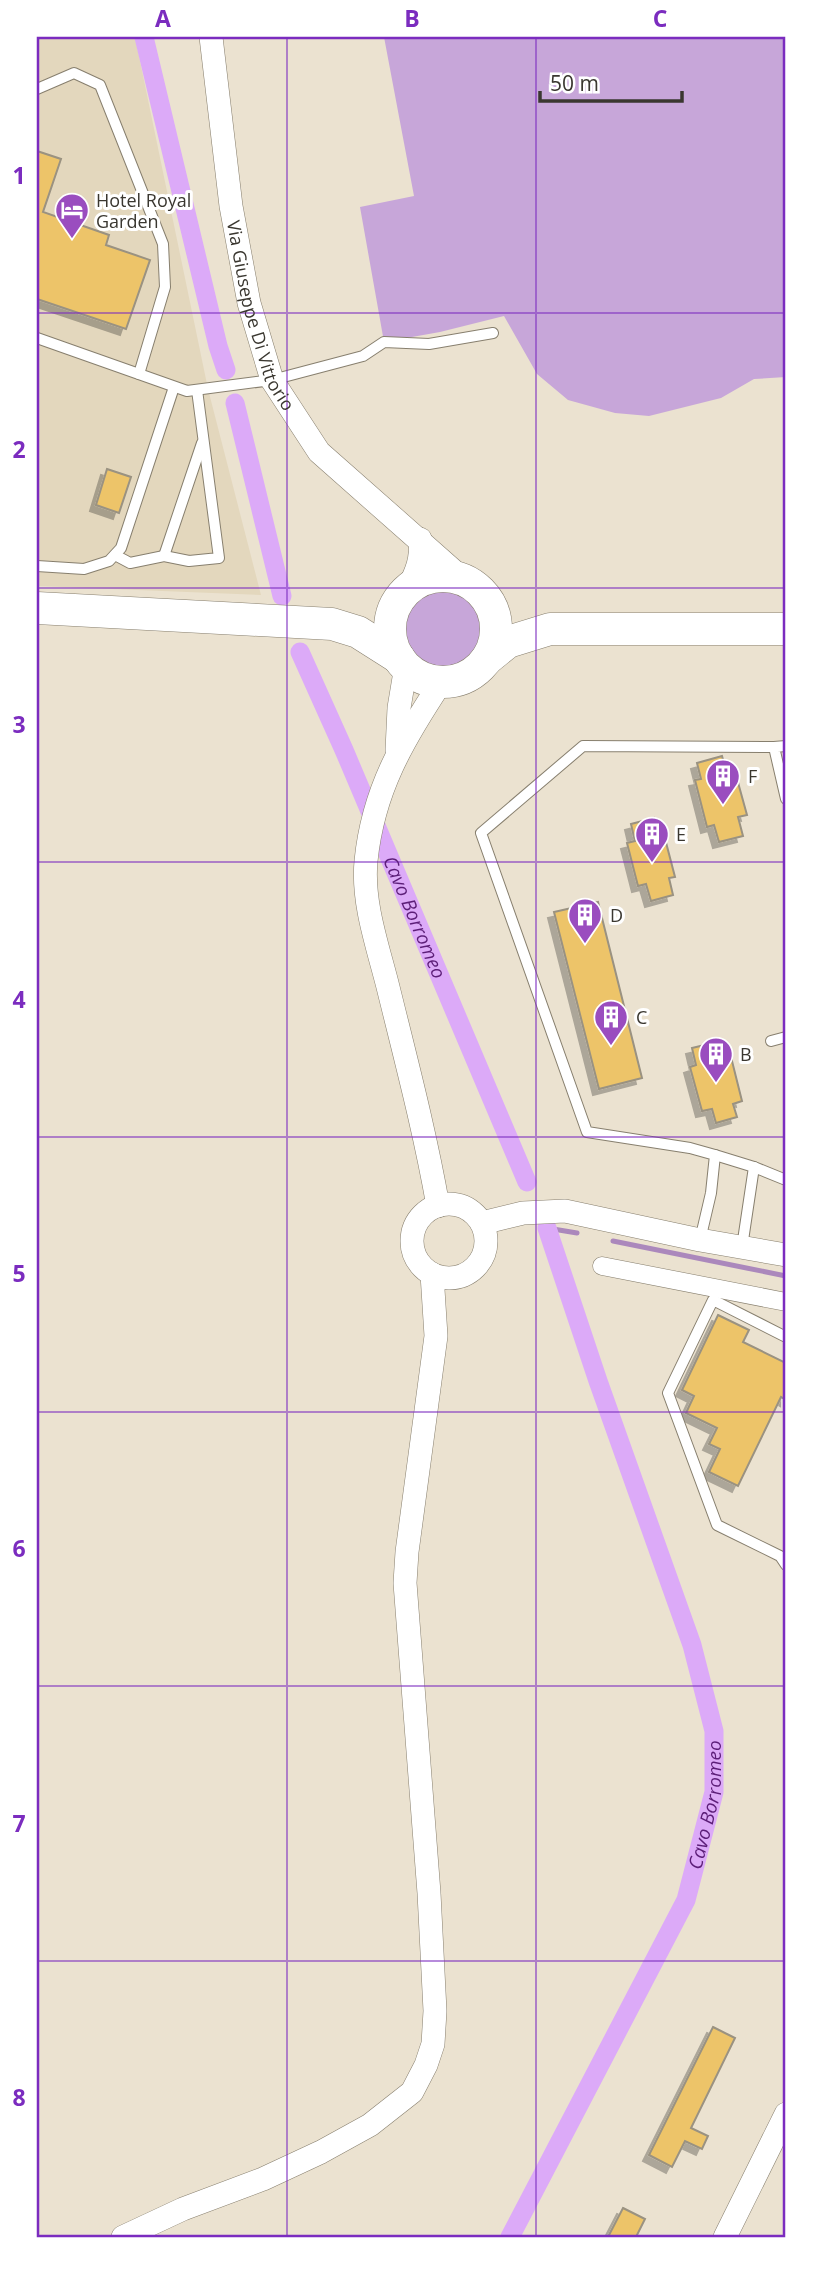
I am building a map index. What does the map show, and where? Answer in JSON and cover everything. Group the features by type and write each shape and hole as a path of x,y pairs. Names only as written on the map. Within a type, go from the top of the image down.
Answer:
{"main road":[{"path":"332,624 366,616 404,594 418,582 434,576 449,576 476,589 507,610 550,629"},
{"path":"476,589 493,611 496,628 487,659"},
{"path":"402,662 392,643 390,624 393,612 404,594"},
{"path":"37,608 332,624 358,632 421,677 442,681 469,675 508,642 550,629 786,629"}],"street":[{"name":"Via Giuseppe Di Vittorio","path":"211,37 233,219 249,303 272,380 319,452 476,589"},
{"path":"404,594 418,571 422,556 420,539"},
{"path":"397,754 402,662"},
{"path":"438,1206 428,1152 370,915 366,860 384,782 397,754 442,681"},
{"path":"450,1204 463,1206 474,1213 482,1223 486,1245 483,1256 477,1266 468,1273 449,1278 432,1274 415,1256 413,1231 418,1220 427,1211 450,1204"},
{"path":"482,1223 523,1213 565,1211 786,1255"},
{"path":"602,1266 786,1302"},
{"path":"123,2237 183,2209 263,2179 370,2125 412,2092 433,2045 435,2011 428,1879 405,1583 436,1336 432,1274"},
{"path":"436,1336 458,1277"},
{"path":"725,2237 786,2114"}],"lane":[{"path":"37,89 74,73 100,85 163,244 165,287 139,374"},
{"path":"37,338 187,391 272,380 363,356 384,342 429,344 493,332"},
{"path":"37,566 84,569 109,561 121,548 174,387"},
{"path":"115,555 130,563 164,556 189,561 219,558 197,390"},
{"path":"164,556 203,439"},
{"path":"786,746 583,746 481,833 587,1132 690,1148 754,1167 786,1180"},
{"path":"774,747 786,799"},
{"path":"771,1041 786,1037"},
{"path":"700,1240 715,1155"},
{"path":"741,1247 754,1167"},
{"path":"786,1337 713,1300 668,1393 717,1525 780,1556 786,1565"}],"shaded area":[{"path":"37,37 135,37 208,389 261,595 37,586"},
{"path":"384,37 786,37 786,377 754,379 721,398 649,416 615,413 568,400 537,374 504,316 384,342 360,207 414,196"},
{"path":"443,588 459,591 472,600 481,613 484,629 481,645 472,658 459,667 443,670 427,667 414,658 405,645 402,629 405,613 414,600 427,591"}],"building":[{"name":"Hotel Royal Garden","path":"37,151 61,159 43,212 109,235 106,245 150,260 126,329 37,299"},
{"path":"107,469 131,477 119,513 96,505"},
{"name":"F","path":"722,756 726,770 734,768 747,815 738,817 743,836 719,842 714,825 707,827 695,780 701,779 697,763"},
{"name":"E","path":"654,818 658,832 663,831 675,877 669,878 673,895 651,901 646,884 638,886 627,843 635,841 631,824"},
{"path":"598,902 642,1078 599,1089 554,912"},
{"name":"B","path":"721,1041 724,1055 730,1053 742,1101 733,1104 737,1117 716,1123 712,1109 702,1111 690,1067 696,1065 692,1048"},
{"path":"718,1315 749,1330 743,1342 786,1363 786,1400 781,1397 738,1486 709,1472 720,1449 709,1444 717,1428 686,1413 694,1396 682,1390"},
{"path":"713,2027 735,2038 691,2128 708,2136 702,2149 685,2141 672,2167 649,2155"},
{"path":"623,2208 645,2219 636,2237 608,2237"}],"waterway":[{"name":"Cavo Borromeo","path":"144,37 226,370"},
{"name":"Cavo Borromeo","path":"235,403 282,596"},
{"name":"Cavo Borromeo","path":"300,652 527,1182"},
{"path":"547,1228 577,1233"},
{"name":"Cavo Borromeo","path":"510,2237 686,1900 714,1792 714,1731 692,1645 547,1228"},
{"path":"613,1241 786,1276"}],"place":[{"name":"Hotel Royal Garden","path":"72,240"},
{"name":"F","path":"723,806"},
{"name":"E","path":"652,864"},
{"name":"D","path":"585,945"},
{"name":"C","path":"611,1047"},
{"name":"B","path":"716,1084"}]}
